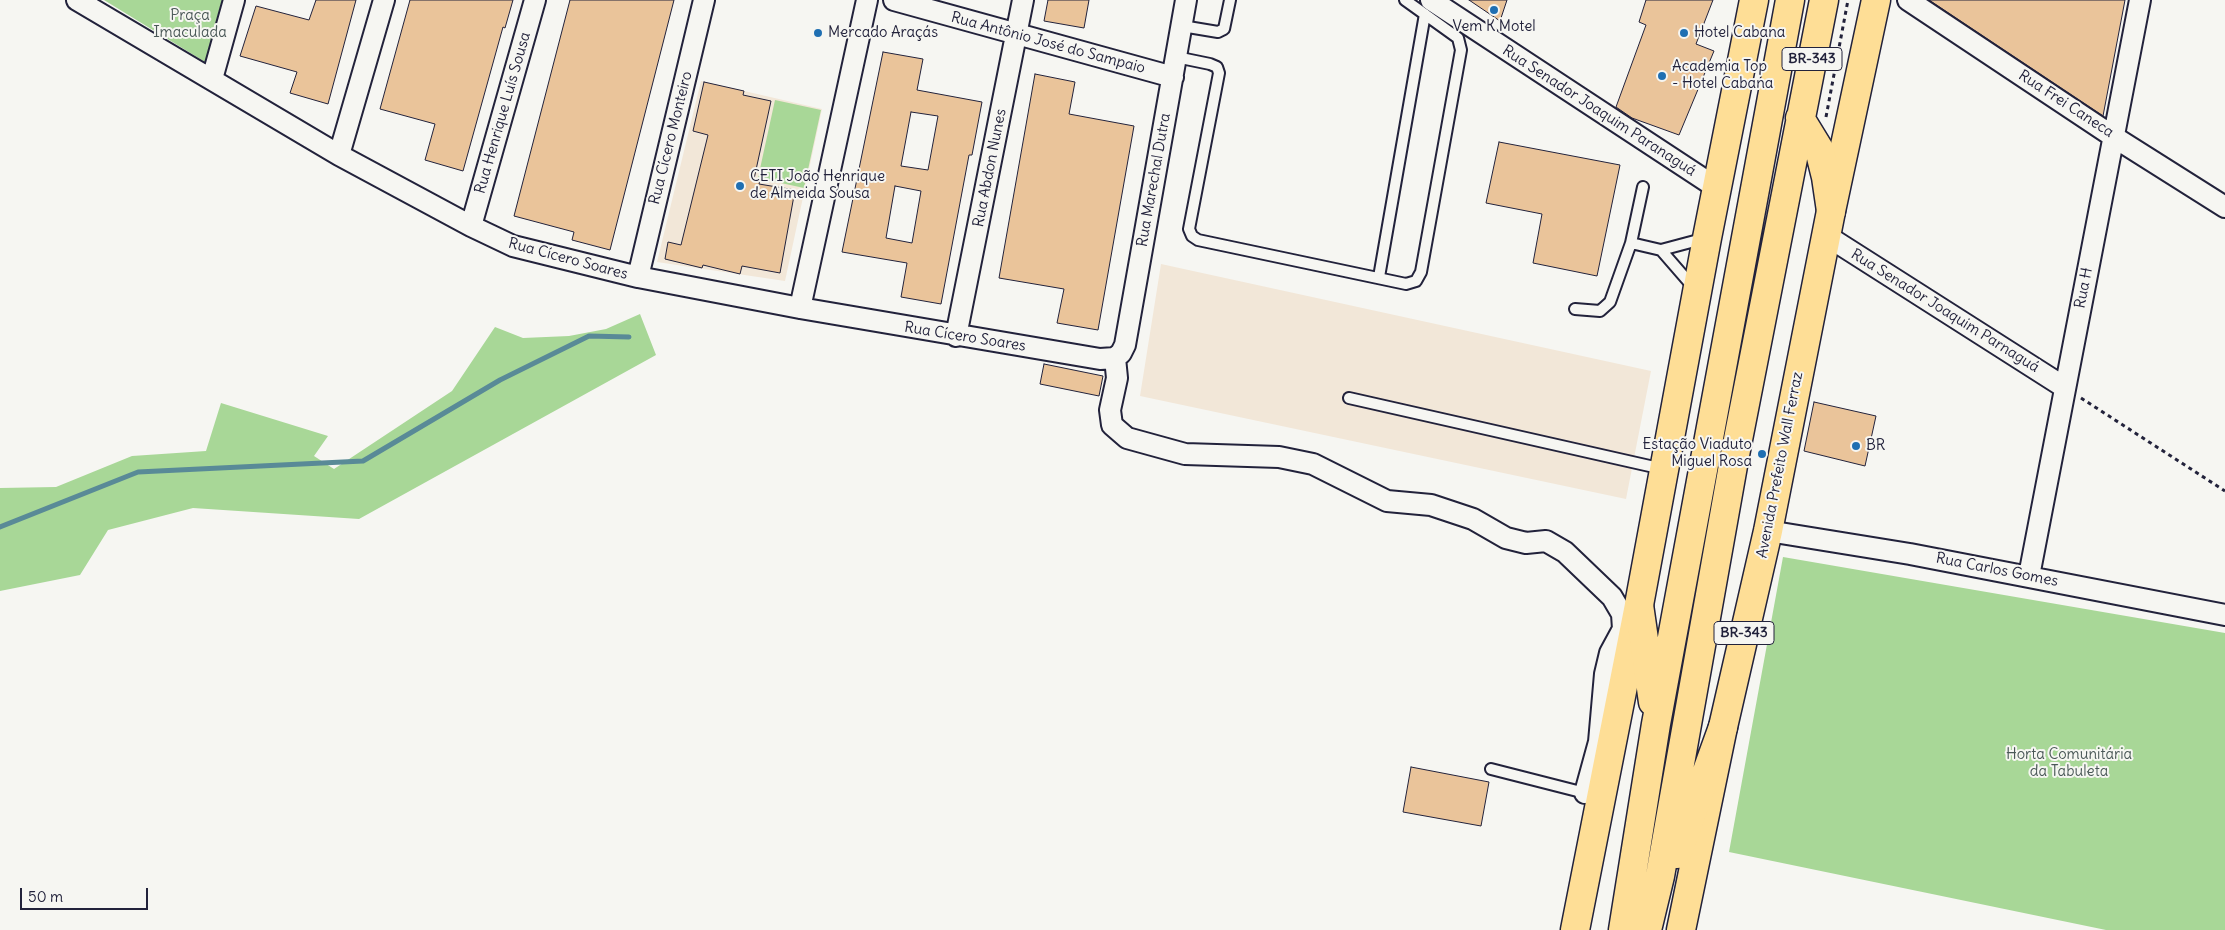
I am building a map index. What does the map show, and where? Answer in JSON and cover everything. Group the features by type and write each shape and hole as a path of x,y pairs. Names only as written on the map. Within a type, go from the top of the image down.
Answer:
{"main road":[{"path":"1575,930 1594,795 1628,631 1639,605 1707,238 1754,0"},
{"name":"BR-343","path":"1633,929 1656,724 1790,0"},
{"name":"BR-343","path":"1824,0 1800,118 1819,150 1826,177 1829,223"},
{"name":"Avenida Prefeito Wall Ferraz","path":"1681,930 1723,727 1768,531 1829,223 1876,0"},
{"path":"1633,929 1660,876 1734,460 1800,118"},
{"path":"1639,605 1656,724"},
{"path":"1633,929 1723,727"}],"street":[{"path":"212,79 234,0"},
{"path":"339,155 384,0"},
{"name":"Rua Henrique Luís Sousa","path":"471,226 535,0"},
{"name":"Rua Cícero Monteiro","path":"638,277 704,0"},
{"path":"800,308 867,0"},
{"name":"Rua Antônio José do Sampaio","path":"894,0 1173,77"},
{"name":"Rua Abdon Nunes","path":"956,336 1023,0"},
{"name":"Rua Marechal Dutra","path":"1115,358 1125,346 1186,0"},
{"name":"Rua Frei Caneca","path":"1908,0 2114,137 2225,207"},
{"name":"Rua H","path":"2029,576 2140,0"},
{"name":"Rua Cícero Soares","path":"84,2 339,155 471,226 503,242 527,251 638,277 800,308 956,336 1100,358 1115,358"},
{"name":"Rua Senador Joaquim Paranaguá","path":"1428,7 1717,188"},
{"name":"Rua Senador Joaquim Parnaguá","path":"1829,223 2064,387"},
{"path":"1115,358 1117,378 1110,410 1112,425 1127,438 1185,454 1280,457 1313,464 1387,502 1431,505 1473,519 1506,538 1526,542 1546,541 1565,552 1612,596 1622,614 1628,631"},
{"name":"Rua Carlos Gomes","path":"1768,531 2029,576 2225,615"}],"lane":[{"path":"1182,26 1218,32 1224,29 1230,0"},
{"path":"1176,57 1210,64 1217,67 1219,73 1189,229 1192,236 1198,240 1406,284 1416,281 1421,272 1461,50 1458,38 1428,7 1405,0"},
{"path":"1379,277 1428,7"},
{"path":"1575,309 1600,311 1610,302 1630,242 1643,187"},
{"path":"1630,242 1660,250 1707,238"},
{"path":"1660,250 1697,291"},
{"path":"1349,398 1664,469"},
{"path":"1491,769 1594,795"}],"path":[{"path":"1819,150 1848,0"},
{"path":"2064,387 2225,491"}],"shaded area":[{"name":"CETI João Henrique de Almeida Sousa","path":"701,81 822,109 785,281 657,262"},
{"path":"1161,264 1651,371 1626,499 1140,396"}],"green space":[{"name":"Praça Imaculada","path":"104,0 222,0 205,62"},
{"path":"775,100 821,110 804,188 758,178"},
{"path":"640,314 656,355 359,519 193,508 108,530 80,575 0,591 0,488 56,487 132,456 206,451 221,403 328,436 314,456 334,469 452,391 495,327 523,338 569,336 606,329"},
{"name":"Horta Comunitária da Tabuleta","path":"1783,557 2225,633 2225,930 2106,930 1729,852"}],"building":[{"path":"316,0 356,0 328,104 290,93 297,72 240,56 256,6 309,20"},
{"path":"410,0 513,0 505,28 503,27 463,171 425,160 435,124 380,109"},
{"path":"570,0 674,0 610,250 572,240 574,232 514,216"},
{"path":"1048,0 1089,0 1084,28 1044,21"},
{"name":"Vem K Motel","path":"1469,0 1507,0 1500,21"},
{"path":"1646,0 1713,0 1696,44 1714,51 1679,135 1632,118 1616,107 1646,25 1639,22"},
{"path":"1929,0 2125,0 2103,116"},
{"path":"883,52 923,59 917,90 982,102 972,155 969,155 941,304 901,297 907,263 842,252","holes":["911,112 938,116 928,170 901,166","895,186 921,191 912,243 886,238"]},
{"path":"1035,74 1075,82 1069,114 1134,126 1098,330 1057,323 1064,289 999,278"},
{"name":"CETI João Henrique de Almeida Sousa","path":"704,82 744,91 743,95 771,101 754,179 760,180 759,184 795,190 780,273 742,266 740,274 703,265 702,268 665,259 668,242 681,245 708,135 693,131"},
{"path":"1499,142 1620,165 1597,276 1533,263 1542,214 1486,203"},
{"path":"1044,364 1103,376 1099,396 1040,384"},
{"path":"1814,402 1876,416 1865,466 1804,451"},
{"path":"1411,767 1489,782 1481,826 1403,812"}],"waterway":[{"path":"0,527 138,472 363,461 500,380 589,336 629,337"}],"place":[{"name":"Vem K Motel","path":"1494,10"},
{"name":"Mercado Araçás","path":"818,33"},
{"name":"Hotel Cabana","path":"1684,33"},
{"name":"Academia Top - Hotel Cabana","path":"1662,76"},
{"name":"CETI João Henrique de Almeida Sousa","path":"740,186"},
{"name":"BR","path":"1856,446"},
{"name":"Estação Viaduto Miguel Rosa","path":"1762,454"}]}
